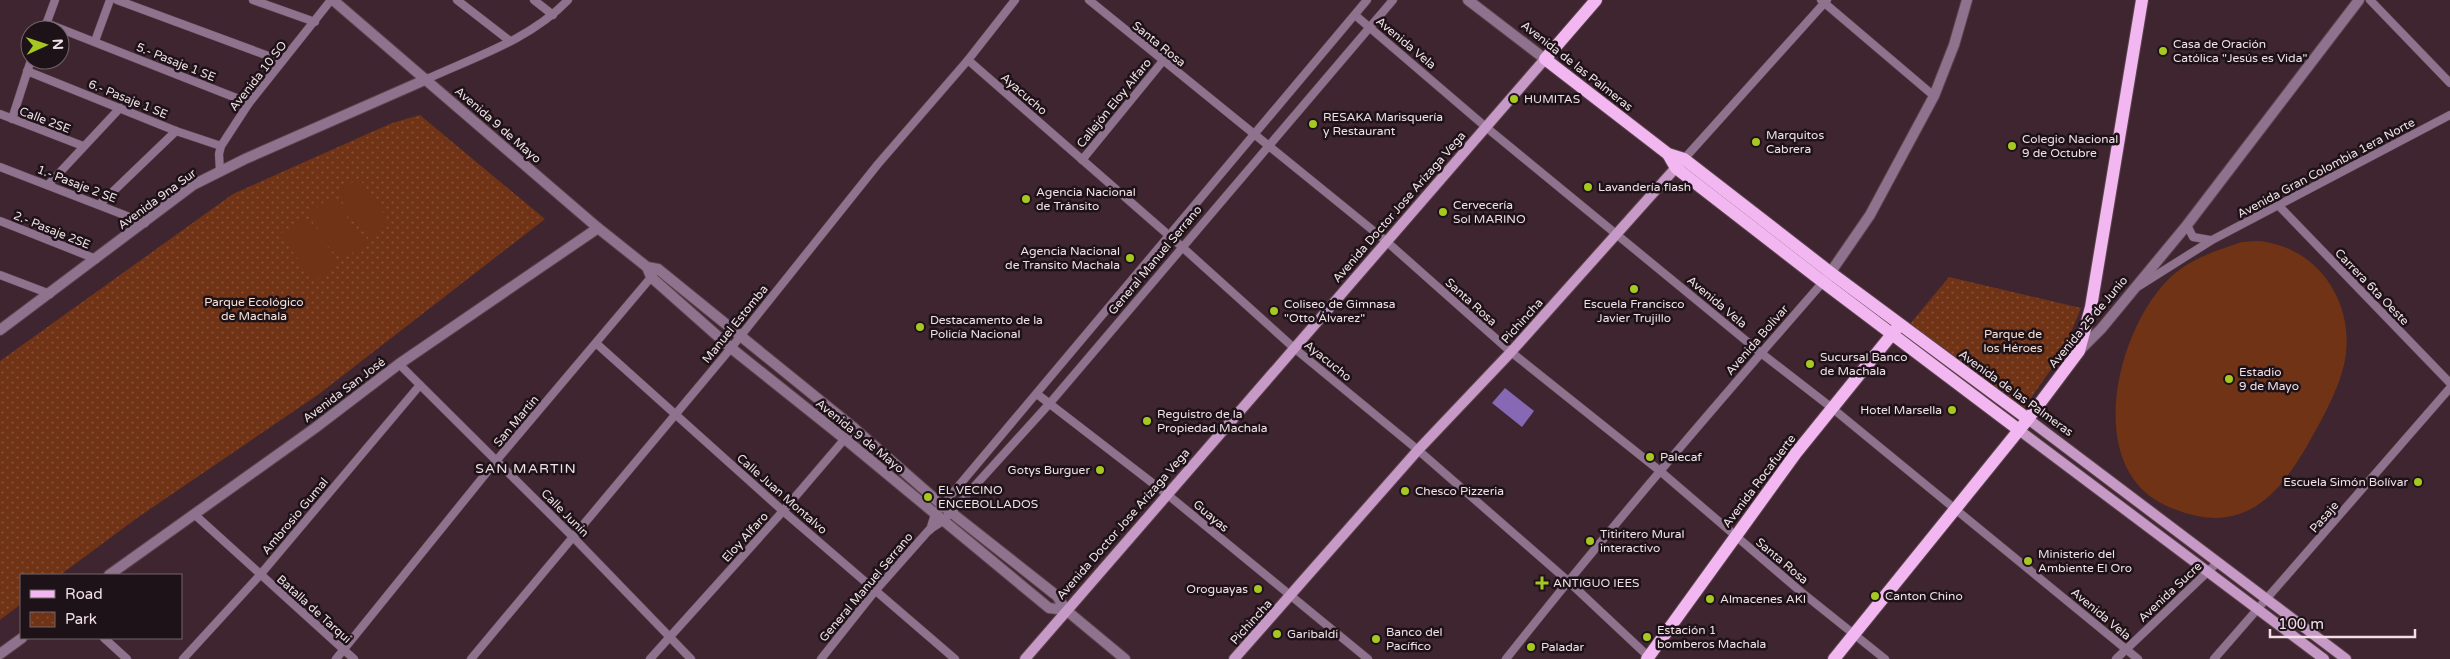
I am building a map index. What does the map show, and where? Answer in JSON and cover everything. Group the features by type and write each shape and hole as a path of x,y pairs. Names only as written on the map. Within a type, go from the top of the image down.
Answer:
{"main road":[{"name":"Avenida Doctor Jose Arízaga Vega","path":"1024,659 1386,241 1487,128 1596,0"},
{"path":"2079,351 2090,306 2142,0"},
{"name":"Avenida de las Palmeras","path":"1545,59 1827,278 1896,329 2028,419 2346,659"},
{"name":"Pichincha","path":"1234,659 1418,450 1511,352 1680,163"},
{"name":"Avenida de las Palmeras","path":"1896,329 2019,430 2324,659"},
{"name":"Avenida Rocafuerte","path":"1649,658 1736,536 1832,408 1896,329"},
{"name":"Avenida 25 de Junio","path":"1834,659 1954,508 2028,419 2079,351"}],"street":[{"path":"48,20 55,0"},
{"path":"95,41 110,0"},
{"path":"117,0 282,61"},
{"path":"253,0 315,22"},
{"name":"Avenida 10 SO","path":"221,146 249,103 332,0"},
{"name":"Avenida 9 de Mayo","path":"332,0 427,79 598,228 652,271 740,336 854,428 943,506 1057,596 1066,610 1125,659"},
{"path":"457,0 510,41"},
{"path":"534,0 554,15"},
{"path":"427,79 510,41 554,15 568,0"},
{"name":"Manuel Estomba","path":"470,659 731,348 878,164 968,60 1015,0"},
{"name":"Santa Rosa","path":"1089,0 1162,62 1269,145 1386,241 1511,352 1660,472 1800,591 1885,659"},
{"name":"General Manuel Serrano","path":"820,659 875,591 930,530 939,518 943,506 1367,0"},
{"name":"General Manuel Serrano","path":"939,518 951,512 1050,403 1393,0"},
{"name":"Avenida de las Palmeras","path":"1468,0 1545,59"},
{"name":"Avenida Bolívar","path":"1506,659 1568,581 1827,278 1870,215 1934,96 1954,45 1966,0"},
{"name":"Avenida 25 de Junio","path":"2079,351 2101,329 2187,225 2359,0"},
{"path":"2370,0 2450,83"},
{"path":"1825,1 1934,96"},
{"name":"Pichincha","path":"1680,163 1825,1"},
{"name":"Avenida Vela","path":"1355,15 1487,128 2138,659"},
{"name":"5.- Pasaje 1 SE","path":"70,34 95,41 249,103"},
{"name":"Ayacucho","path":"968,60 1182,246 1294,348 1418,450 1568,581 1649,658"},
{"name":"Callejón Eloy Alfaro","path":"1082,160 1162,62"},
{"path":"12,119 27,71"},
{"name":"6.- Pasaje 1 SE","path":"27,71 176,131 221,146"},
{"name":"Avenida 9na Sur","path":"0,330 194,186 220,172 427,79"},
{"path":"48,184 120,108"},
{"name":"Calle 2SE","path":"0,114 83,146"},
{"name":"Avenida Gran Colombia 1era Norte","path":"2136,288 2212,240 2450,115"},
{"path":"100,204 176,131"},
{"path":"220,172 219,154 221,146"},
{"name":"1.- Pasaje 2 SE","path":"0,167 100,204 145,223"},
{"name":"Carrera 6ta Oeste","path":"2279,206 2450,383"},
{"name":"2.- Pasaje 2SE","path":"0,221 96,260"},
{"path":"2187,225 2193,237 2212,240"},
{"name":"Avenida San José","path":"110,574 315,428 399,364 598,228"},
{"name":"Avenida 9 de Mayo","path":"652,271 731,348 845,438 1049,608 1066,610"},
{"name":"San Martin","path":"336,659 496,461 596,344 652,271"},
{"path":"0,276 50,294"},
{"name":"Calle Juan Montalvo","path":"596,344 783,511 955,659"},
{"name":"Calle Junín","path":"399,364 572,536 691,659"},
{"name":"Ambrosio Gumal","path":"184,659 260,575 420,385"},
{"name":"Pasaje","path":"2214,659 2268,600 2450,388"},
{"name":"Guayas","path":"1037,394 1168,494 1290,597 1368,659"},
{"name":"Eloy Alfaro","path":"650,659 783,511 854,428"},
{"name":"Batalla de Tarqui","path":"194,514 354,659"},
{"name":"Avenida Sucre","path":"2116,659 2218,562"},
{"path":"0,654 21,639"},
{"path":"105,639 127,659"}],"green space":[{"name":"Parque Ecológico de Machala","path":"420,115 545,219 319,394 137,518 61,574 20,574 20,605 0,620 0,361 233,194 392,123"},
{"path":"359,178 391,224 370,240 336,193"},
{"path":"333,196 365,244 342,260 307,214"},
{"path":"305,217 339,262 314,281 280,234"},
{"name":"Estadio 9 de Mayo","path":"2263,241 2285,247 2302,256 2316,267 2328,281 2337,297 2343,315 2346,353 2337,388 2326,411 2286,478 2267,498 2245,512 2223,518 2204,517 2176,510 2159,502 2136,482 2122,455 2116,424 2117,390 2125,356 2138,324 2154,296 2174,274 2189,263 2215,251 2242,242"},
{"name":"Parque de los Héroes","path":"1949,277 2081,308 2063,352 2024,408 1910,324"}],"shaded area":[{"path":"1505,388 1534,411 1522,427 1492,403"}],"place":[{"name":"Casa de Oración Católica \"Jesús es Vida\"","path":"2163,51"},
{"name":"HUMITAS","path":"1514,99"},
{"name":"RESAKA Marisquería y Restaurant","path":"1313,124"},
{"name":"Marquitos Cabrera","path":"1756,142"},
{"name":"Colegio Nacional 9 de Octubre","path":"2012,146"},
{"name":"Lavandería flash","path":"1588,187"},
{"name":"Agencia Nacional de Tránsito","path":"1026,199"},
{"name":"Cervecería Sol MARINO","path":"1443,212"},
{"name":"Agencia Nacional de Transito Machala","path":"1130,258"},
{"name":"Escuela Francisco Javier Trujillo","path":"1634,289"},
{"name":"Coliseo de Gimnasa \"Otto Álvarez\"","path":"1274,311"},
{"name":"Destacamento de la Policía Nacional","path":"920,327"},
{"name":"Sucursal Banco de Machala","path":"1810,364"},
{"name":"Estadio 9 de Mayo","path":"2229,379"},
{"name":"Hotel Marsella","path":"1952,410"},
{"name":"Reguistro de la Propiedad Machala","path":"1147,421"},
{"name":"Palecaf","path":"1650,457"},
{"name":"Gotys Burguer","path":"1100,470"},
{"name":"Escuela Simón Bolívar","path":"2418,482"},
{"name":"Chesco Pizzeria","path":"1405,491"},
{"name":"EL VECINO ENCEBOLLADOS","path":"928,497"},
{"name":"Titiritero Mural interactivo","path":"1590,541"},
{"name":"Ministerio del Ambiente El Oro","path":"2028,561"},
{"name":"ANTIGUO IEES","path":"1542,583"},
{"name":"Oroguayas","path":"1258,589"},
{"name":"Canton Chino","path":"1875,596"},
{"name":"Almacenes AKI","path":"1710,599"},
{"name":"Garibaldi","path":"1277,634"},
{"name":"Estación 1 bomberos Machala","path":"1647,637"},
{"name":"Banco del Pacífico","path":"1376,639"},
{"name":"Paladar","path":"1531,647"}],"district":[{"name":"SAN MARTIN","path":"526,468"}]}
